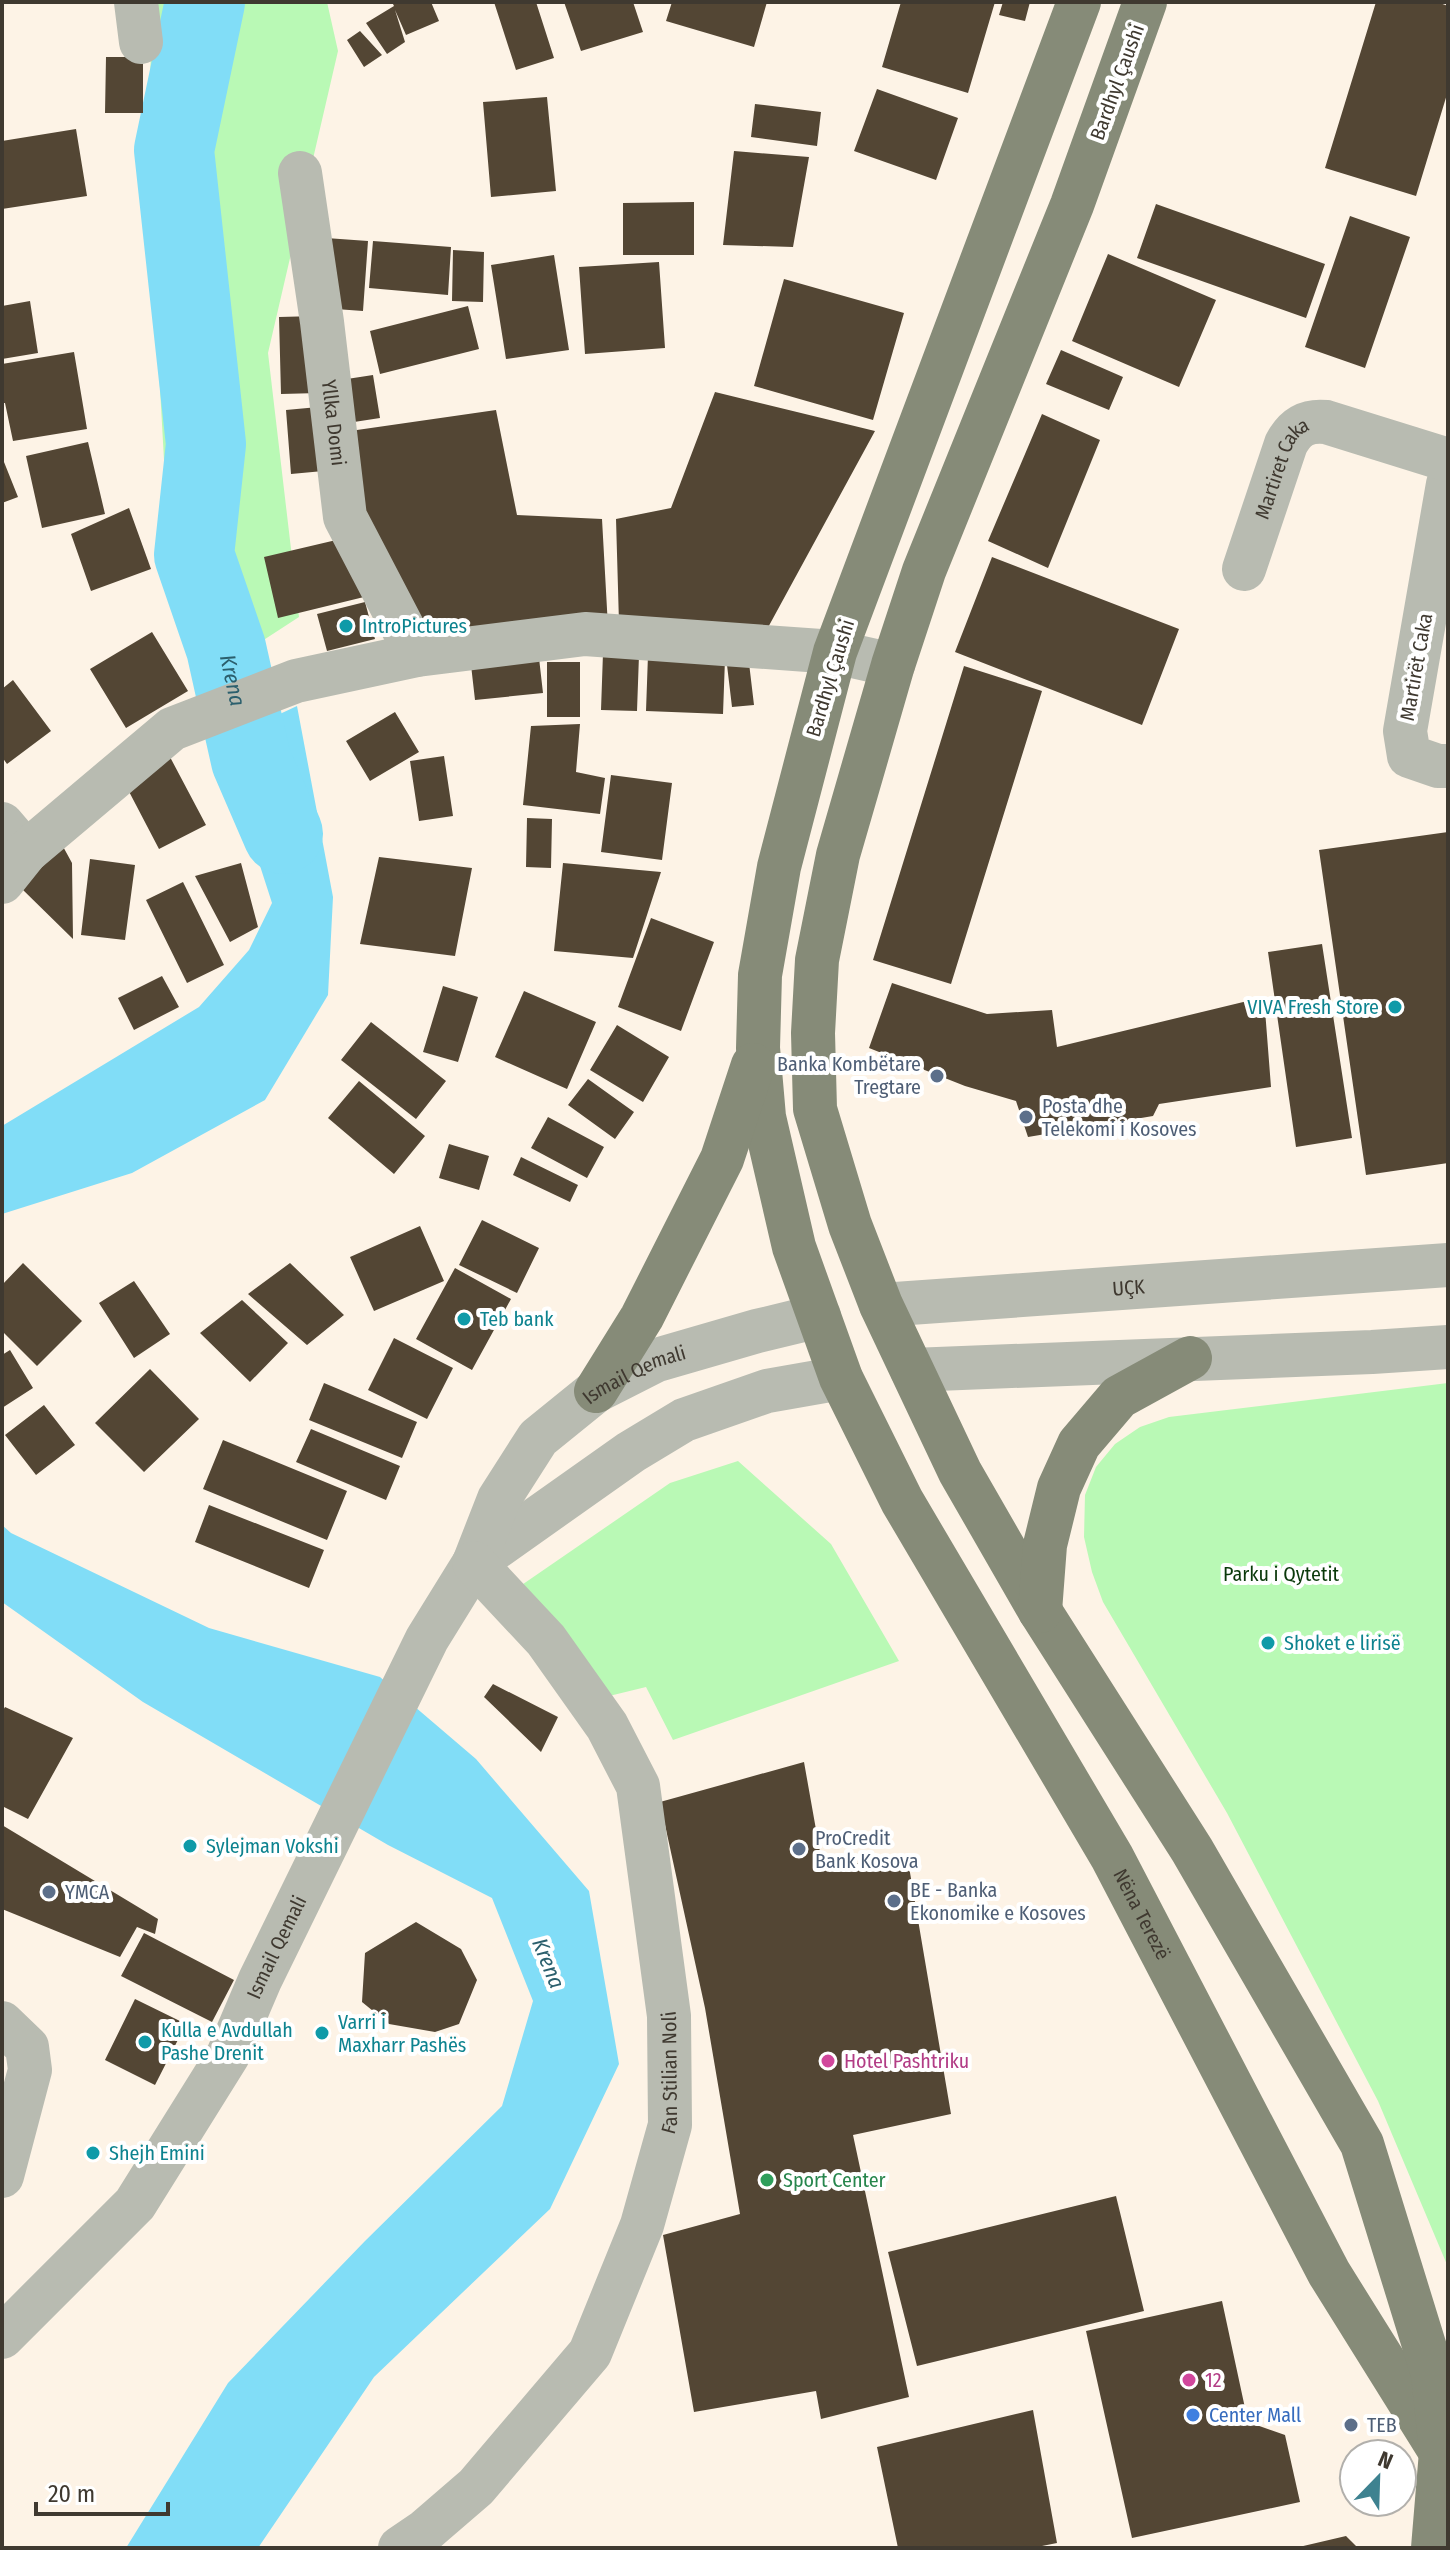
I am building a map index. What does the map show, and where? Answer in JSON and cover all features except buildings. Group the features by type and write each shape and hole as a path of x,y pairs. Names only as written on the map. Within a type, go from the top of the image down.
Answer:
{"main road":[{"name":"Bardhyl Çaushi","path":"841,1378 794,1247 767,1132 758,1048 760,975 779,867 835,652 1079,2"},
{"name":"Bardhyl Çaushi","path":"881,1305 850,1225 815,1109 813,1033 817,960 838,855 893,665 924,571 1072,205 1145,2"},
{"path":"596,1391 642,1317 722,1159 758,1048"},
{"path":"881,1305 960,1472 1040,1611 1192,1850 1362,2144 1433,2374 1444,2452 1433,2548"},
{"name":"Ismail Qemali","path":"819,1316 881,1305"},
{"path":"1040,1611 1045,1545 1059,1488 1079,1444 1119,1397 1190,1358"},
{"path":"841,1378 912,1370"},
{"name":"Nëna Terezë","path":"841,1378 902,1501 1112,1857 1329,2273 1444,2452"}],"street":[{"name":"Yllka Domi","path":"300,173 322,322 345,517 417,655"},
{"name":"Martiret Caka","path":"1244,569 1286,444 1292,432 1302,425 1314,421 1326,422 1448,460"},
{"name":"Martirët Caka","path":"1429,761 1405,731 1443,542 1448,484"},
{"path":"10,853 172,729 296,681 417,655 585,634 835,652 893,665"},
{"name":"UÇK","path":"881,1305 1448,1265"},
{"name":"Ismail Qemali","path":"6,2324 135,2204 228,2055 260,1980 427,1639 474,1563 499,1499 538,1438 596,1391 657,1360 819,1316"},
{"path":"912,1370 1448,1347"},
{"name":"Ismail Qemali","path":"474,1563 631,1452 684,1420 767,1391 841,1378"},
{"name":"Fan Stilian Noli","path":"400,2548 476,2487 590,2353 642,2225 670,2125 669,2016 638,1786 607,1726 546,1640 474,1563"},
{"path":"2,2023 27,2047 30,2070 2,2176"}],"green space":[{"path":"153,2 327,2 338,51 268,353 299,617 253,647 164,460 147,155"},
{"name":"Parku i Qytetit","path":"1448,1383 1448,2267 1378,2101 1227,1813 1103,1602 1084,1537 1085,1495 1096,1467 1115,1444 1140,1427 1169,1417"},
{"path":"738,1461 831,1544 899,1661 673,1740 646,1687 601,1698 513,1591 670,1483"}],"water":[{"path":"297,706 333,897 328,995 265,1100 132,1173 2,1214 2,1126 199,1007 249,950 272,903 220,742"},
{"path":"2,1525 11,1533 209,1628 380,1677 476,1759 589,1891 619,2064 550,2209 374,2377 258,2548 126,2548 228,2383 365,2241 502,2106 533,2001 492,1898 388,1845 143,1702 2,1602"}],"waterway":[{"name":"Krena","path":"205,2 174,150 206,444 194,555 226,648 251,760 283,834"}],"place":[{"name":"IntroPictures","path":"346,626"},
{"name":"VIVA Fresh Store","path":"1395,1007"},
{"name":"Banka Kombëtare Tregtare","path":"937,1076"},
{"name":"Posta dhe Telekomi i Kosoves","path":"1026,1117"},
{"name":"Teb bank","path":"464,1319"},
{"name":"Shoket e lirisë","path":"1268,1643"},
{"name":"Sylejman Vokshi","path":"190,1846"},
{"name":"ProCredit Bank Kosova","path":"799,1849"},
{"name":"YMCA","path":"49,1892"},
{"name":"BE - Banka Ekonomike e Kosoves","path":"894,1901"},
{"name":"Varri i Maxharr Pashës","path":"322,2033"},
{"name":"Kulla e Avdullah Pashe Drenit","path":"145,2042"},
{"name":"Hotel Pashtriku","path":"828,2061"},
{"name":"Shejh Emini","path":"93,2153"},
{"name":"Sport Center","path":"767,2180"},
{"name":"12","path":"1189,2380"},
{"name":"Center Mall","path":"1193,2415"},
{"name":"TEB","path":"1351,2425"}]}
